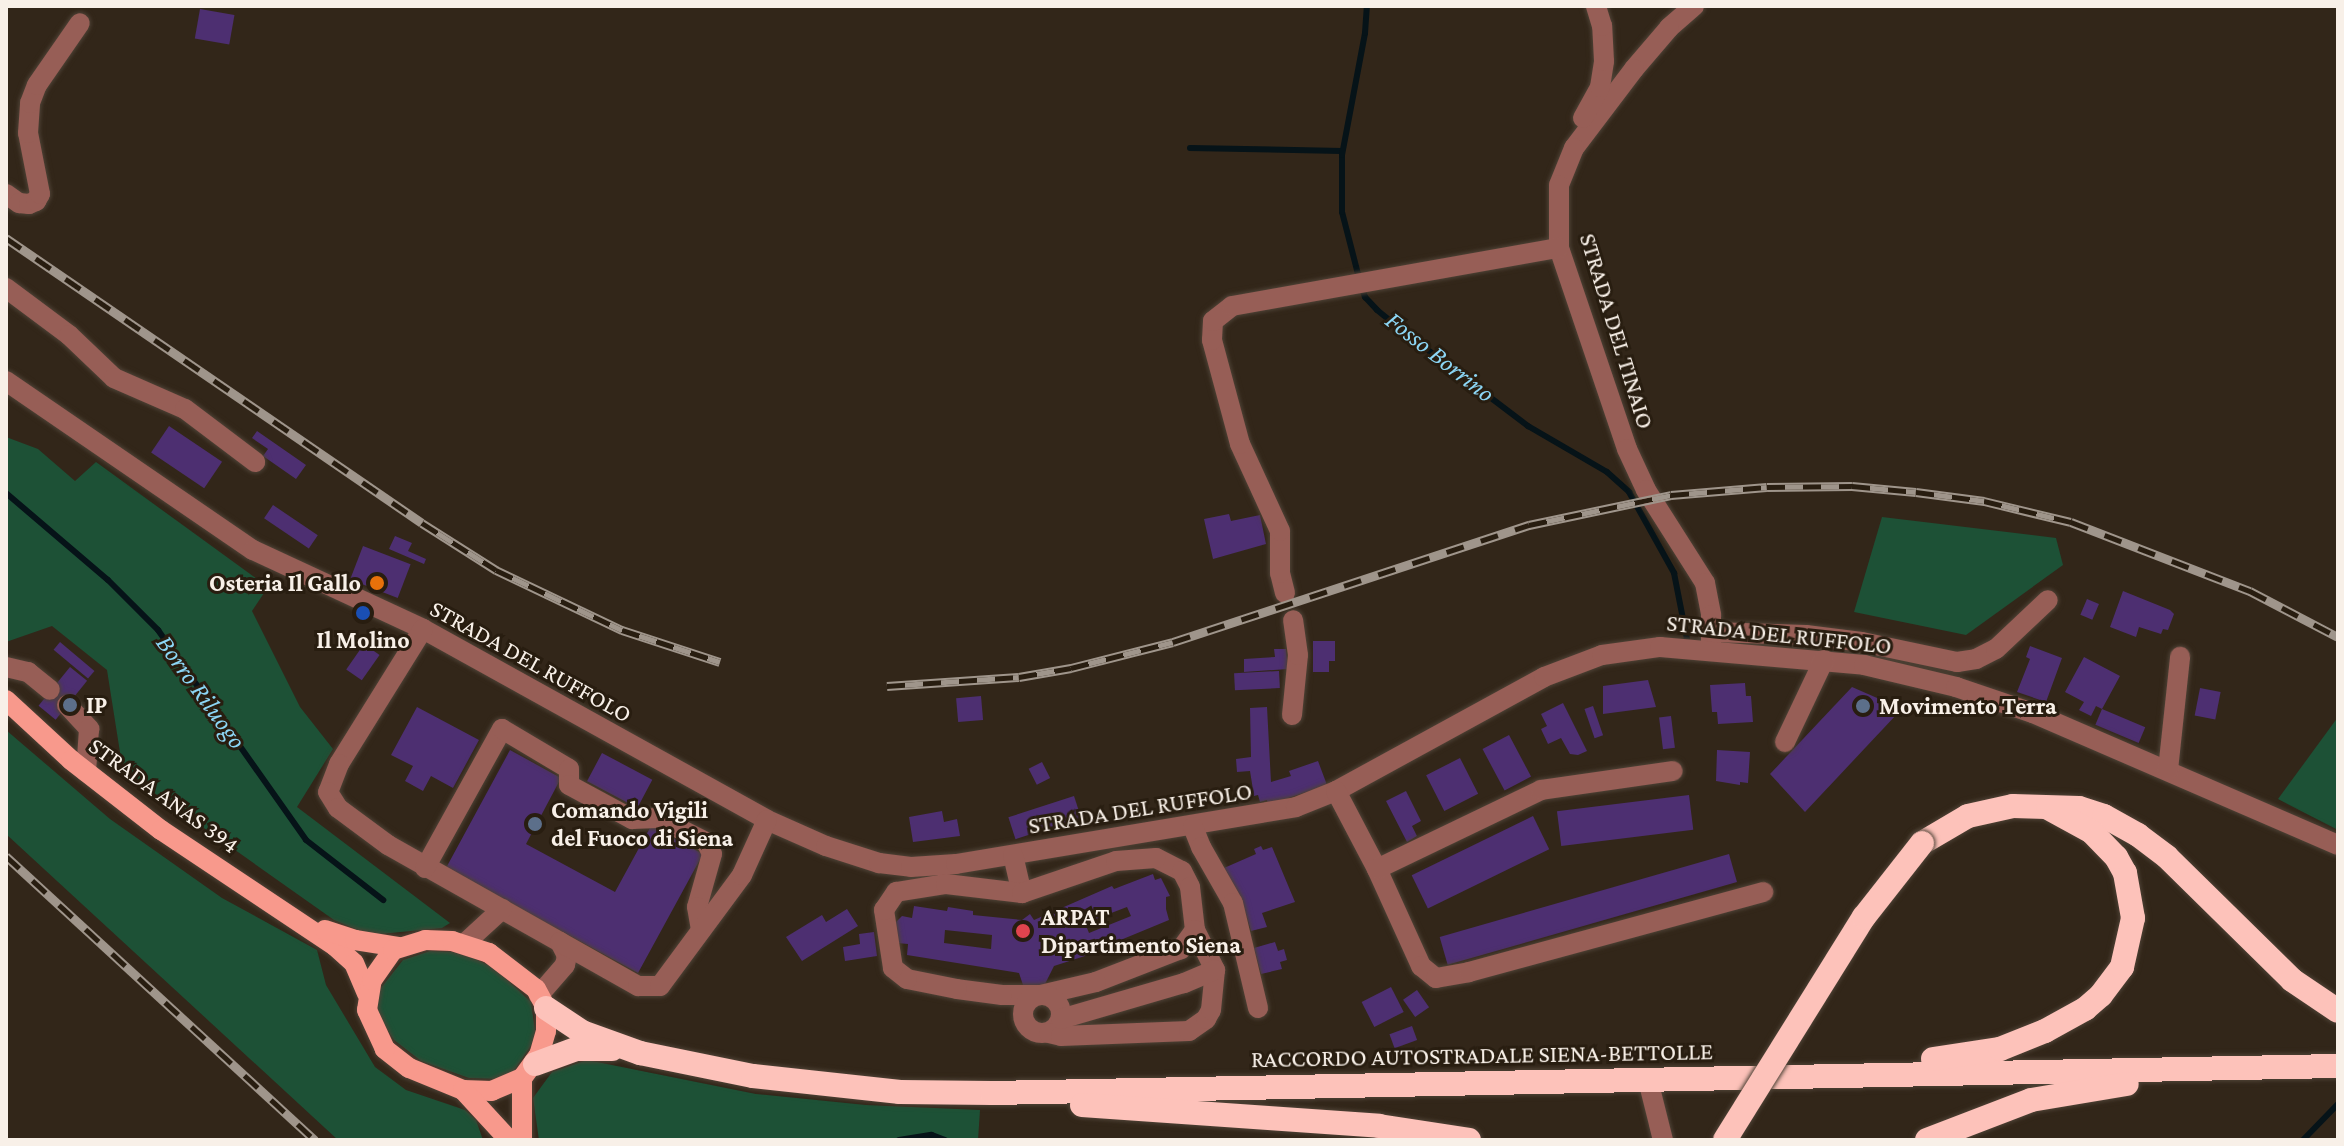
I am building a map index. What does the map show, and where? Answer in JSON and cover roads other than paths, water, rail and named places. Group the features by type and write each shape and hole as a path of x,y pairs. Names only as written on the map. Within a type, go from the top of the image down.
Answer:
{"highway":[{"path":"1725,1140 1864,917 1922,843 1945,827 1979,812 2013,806 2093,812 2138,835 2167,857 2292,980 2338,1011"},
{"path":"1570,1081 1626,1068 1966,1056 2022,1041 2067,1020 2101,995 2122,967 2131,935 2132,901 2125,873 2103,842 2077,822 2048,808"},
{"name":"RACCORDO AUTOSTRADALE SIENA-BETTOLLE","path":"543,1001 582,1032 630,1051 730,1072 900,1092 992,1093 2338,1066"},
{"name":"RACCORDO AUTOSTRADALE SIENA-BETTOLLE","path":"529,1071 576,1049 630,1051"},
{"path":"1927,1140 2016,1105 2107,1085 2338,1078"},
{"path":"992,1093 1040,1102 1458,1137"}],"main road":[{"name":"STRADA ANAS 394","path":"6,700 86,772 173,838 300,919 347,955 367,993 371,1024 391,1055 427,1077 463,1090 492,1091 529,1071"},
{"name":"STRADA ANAS 394","path":"300,919 355,940 399,947 425,940 464,944 506,964 543,1001"},
{"path":"367,993 383,960 399,947"},
{"path":"522,1140 519,1113 529,1071 545,1038 543,1001"},
{"path":"463,1090 509,1140"}],"street":[{"path":"1574,148 1574,133 1600,87 1604,61 1602,26 1596,6"},
{"name":"STRADA DEL TINAIO","path":"1694,6 1669,28 1634,69 1574,148 1559,185 1559,248 1615,420 1646,490 1705,583 1712,641"},
{"path":"6,194 19,203 29,204 36,201 40,194 28,133 30,103 37,85 80,23"},
{"path":"1285,593 1280,573 1280,531 1240,444 1212,340 1213,321 1232,306 1559,248"},
{"path":"6,288 69,335 114,378 185,409 255,462"},
{"name":"STRADA DEL RUFFOLO","path":"6,381 241,543 423,629 767,820 843,853 898,866 933,866 1013,855 1280,811 1336,791 1572,665 1629,649 1712,641 1881,667 1986,696 2168,770 2338,845"},
{"path":"1712,641 1806,635 1862,642 1957,662 1976,659 1996,649 2048,600"},
{"path":"1292,715 1298,655 1293,620"},
{"path":"423,629 339,764 328,792 334,803 354,821 425,868 638,986 650,989 665,982 742,875 767,820"},
{"path":"2168,770 2180,657"},
{"path":"1785,742 1824,660"},
{"path":"6,667 28,672 50,690"},
{"path":"67,705 89,729 86,772"},
{"path":"425,868 502,729 569,769 569,785 632,819 658,818 706,842 712,854 697,907 701,930"},
{"path":"1377,869 1541,790 1673,771"},
{"path":"1336,791 1377,869 1421,966 1436,978 1469,972 1763,892"},
{"path":"1193,827 1233,903 1258,1008"},
{"path":"1013,855 1022,893"},
{"path":"1040,995 1057,1002 1055,1026 1061,1036 1189,1031 1206,1019 1211,1010 1215,970 1195,930 1195,904 1182,871 1156,858 1116,861 1022,893 946,884 896,892 884,910 893,968 907,979 1002,995 1040,995 1096,982 1181,949 1195,930"},
{"path":"464,944 502,909"},
{"path":"543,1001 565,965 567,956 560,942"},
{"path":"1040,995 1025,1006 1024,1019 1031,1030 1055,1026 1215,970"},
{"path":"1648,1080 1663,1140"}],"waterway":[{"name":"Fosso Borrino","path":"1359,278 1342,212 1342,155 1365,33 1367,6"},
{"path":"1190,148 1342,151"},
{"name":"Fosso Borrino","path":"1362,289 1377,310 1408,335 1528,426 1607,472 1629,492 1674,573 1687,639"},
{"name":"Borro Riluogo","path":"6,493 108,580 158,630 306,840 383,900"},
{"path":"2303,1140 2338,1104"},
{"name":"Borro Riluogo","path":"899,1140 932,1135 945,1140"}],"railway":[{"path":"6,238 422,523 496,570 622,630 720,662"},
{"path":"887,686 1019,677 1071,668 1173,642 1529,525 1671,495 1767,487 1852,486 1916,492 1984,501 2071,522 2250,591 2338,637"},
{"path":"6,856 315,1140"}],"place":[{"name":"Osteria Il Gallo","path":"377,583"},
{"name":"Il Molino","path":"363,613"},
{"name":"IP","path":"70,705"},
{"name":"Movimento Terra","path":"1863,706"},
{"name":"Comando Vigili del Fuoco di Siena","path":"535,824"},
{"name":"ARPAT Dipartimento Siena","path":"1023,931"}]}
